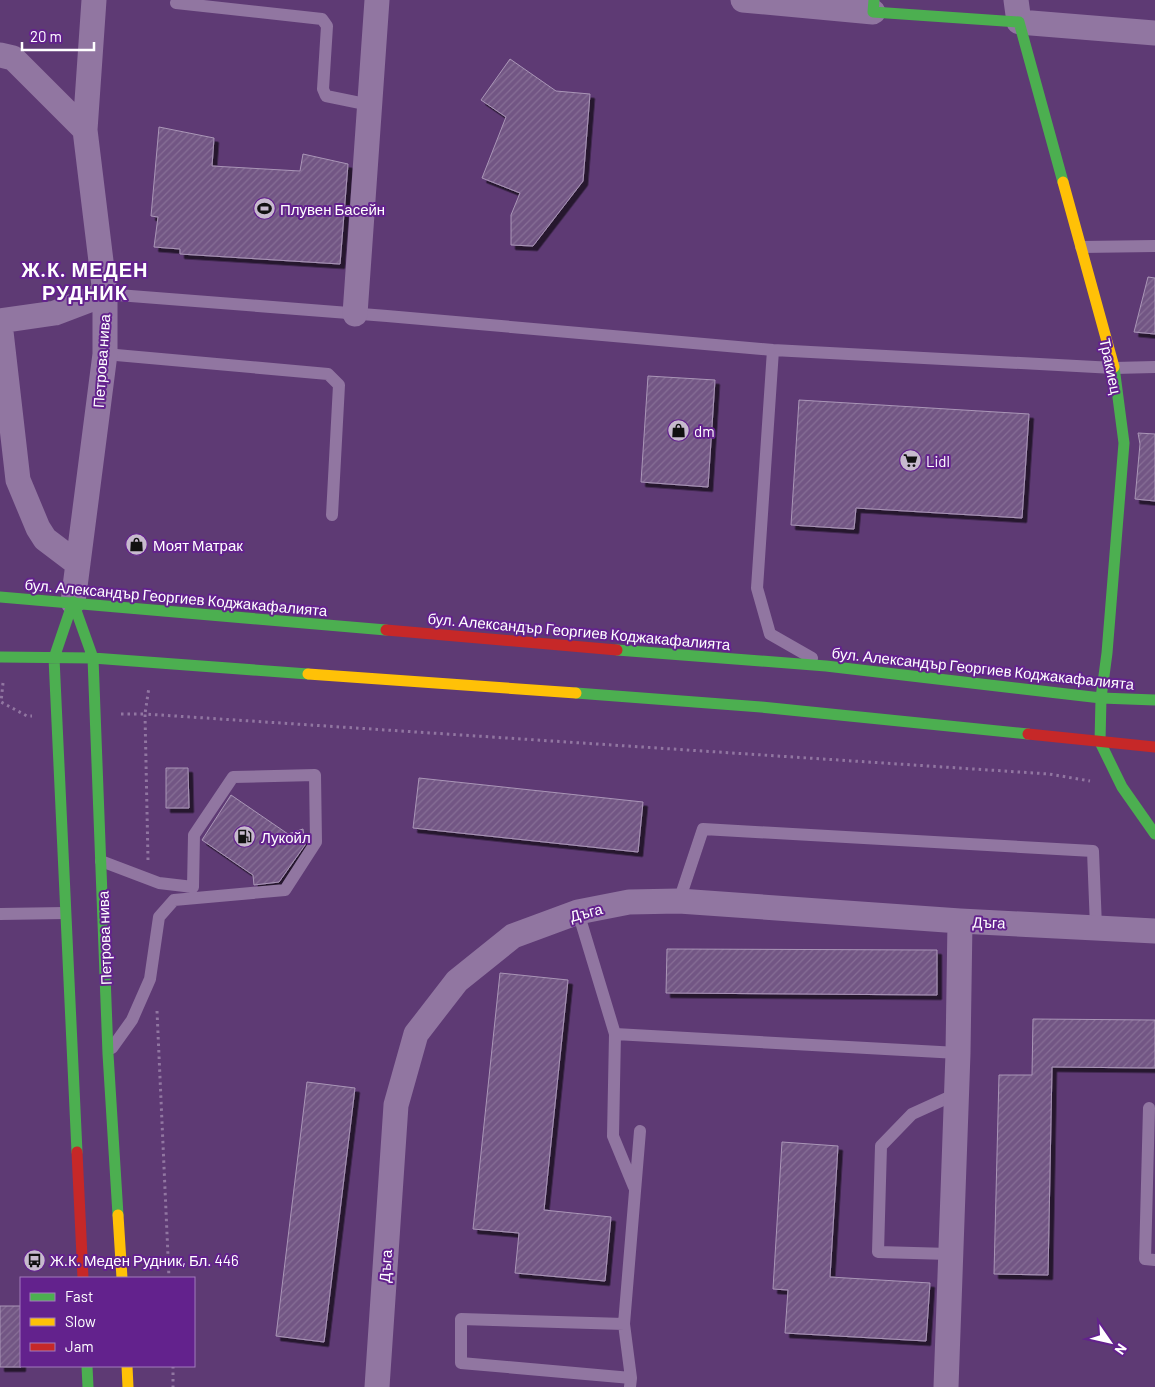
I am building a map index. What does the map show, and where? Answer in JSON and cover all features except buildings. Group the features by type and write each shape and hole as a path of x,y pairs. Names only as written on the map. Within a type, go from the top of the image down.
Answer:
{"street":[{"name":"Петрова нива","path":"83,1277 54,658 73,602 105,354 105,294 85,130 94,0"},
{"path":"355,314 377,0"},
{"path":"743,0 1018,11 1155,33"},
{"name":"Тракиец","path":"1018,11 1114,368 1124,443 1107,653 1101,698 1100,742"},
{"path":"0,54 13,58 85,130"},
{"path":"78,564 45,538 38,528 18,480 0,322 56,313 105,294"},
{"name":"бул. Александър Георгиев Коджакафалията","path":"0,597 576,647 826,666 1101,698 1155,700"},
{"name":"Петрова нива","path":"73,602 93,658 108,1054 122,1277"},
{"path":"0,657 93,658 761,707 1002,730 1050,738 1155,747"},
{"path":"1100,742 1122,787 1153,832"},
{"path":"1153,832 1155,817"},
{"name":"Дъга","path":"377,1387 396,1106 416,1034 457,982 513,936 578,912 629,902 678,901 960,921 1154,930"},
{"path":"946,1387 958,1053 960,921"},
{"path":"87,1367 88,1387"},
{"path":"127,1367 128,1387"}],"lane":[{"path":"176,3 322,19 328,26 323,90 326,96 370,105"},
{"path":"1081,247 1155,246"},
{"path":"105,294 773,350 1114,368 1155,367"},
{"path":"773,350 757,588 770,634 826,666"},
{"path":"105,354 328,374 338,385 332,515"},
{"path":"101,861 159,883 193,893 285,890 316,842 315,775 233,777 194,835 193,893"},
{"path":"678,901 703,829 1093,851 1096,927"},
{"path":"108,1054 132,1020 150,979 159,916 174,900 193,893"},
{"path":"578,912 615,1034 613,1136 636,1191"},
{"path":"0,914 65,913"},
{"path":"615,1034 958,1053"},
{"path":"950,1254 878,1252 881,1146 912,1114 956,1094"},
{"path":"1149,1108 1145,1259 1155,1260"},
{"path":"624,1324 461,1319 461,1363 631,1382 624,1324 640,1131"}],"path":[{"path":"145,714 1039,774 1122,787"},
{"path":"172,1367 173,1387"}],"traffic: fast":[{"path":"874,0 873,12 1019,22 1063,182"},
{"path":"1114,367 1124,443 1107,653 1101,698 1100,742 1122,787 1155,834"},
{"path":"0,597 386,630"},
{"path":"73,602 93,658 108,1054 118,1215"},
{"path":"73,602 54,658 77,1152"},
{"path":"617,650 826,666 1101,698 1155,700"},
{"path":"0,657 93,658 308,674"},
{"path":"576,693 761,707 1028,734"},
{"path":"87,1367 88,1387"}],"traffic: slow":[{"path":"1063,182 1114,367"},
{"path":"308,674 576,693"},
{"path":"118,1215 122,1277"},
{"path":"127,1367 128,1387"}],"traffic: jam":[{"path":"386,630 617,650"},
{"path":"1028,734 1155,747"},
{"path":"77,1152 83,1277"}],"place":[{"name":"Плувен Басейн","path":"264,209"},
{"name":"dm","path":"678,431"},
{"name":"Lidl","path":"910,461"},
{"name":"Моят Матрак","path":"137,545"},
{"name":"Лукойл","path":"245,837"},
{"name":"Ж.К. Меден Рудник, Бл. 446","path":"34,1260"}],"district":[{"name":"Ж.К. МЕДЕН РУДНИК","path":"85,280"}]}
